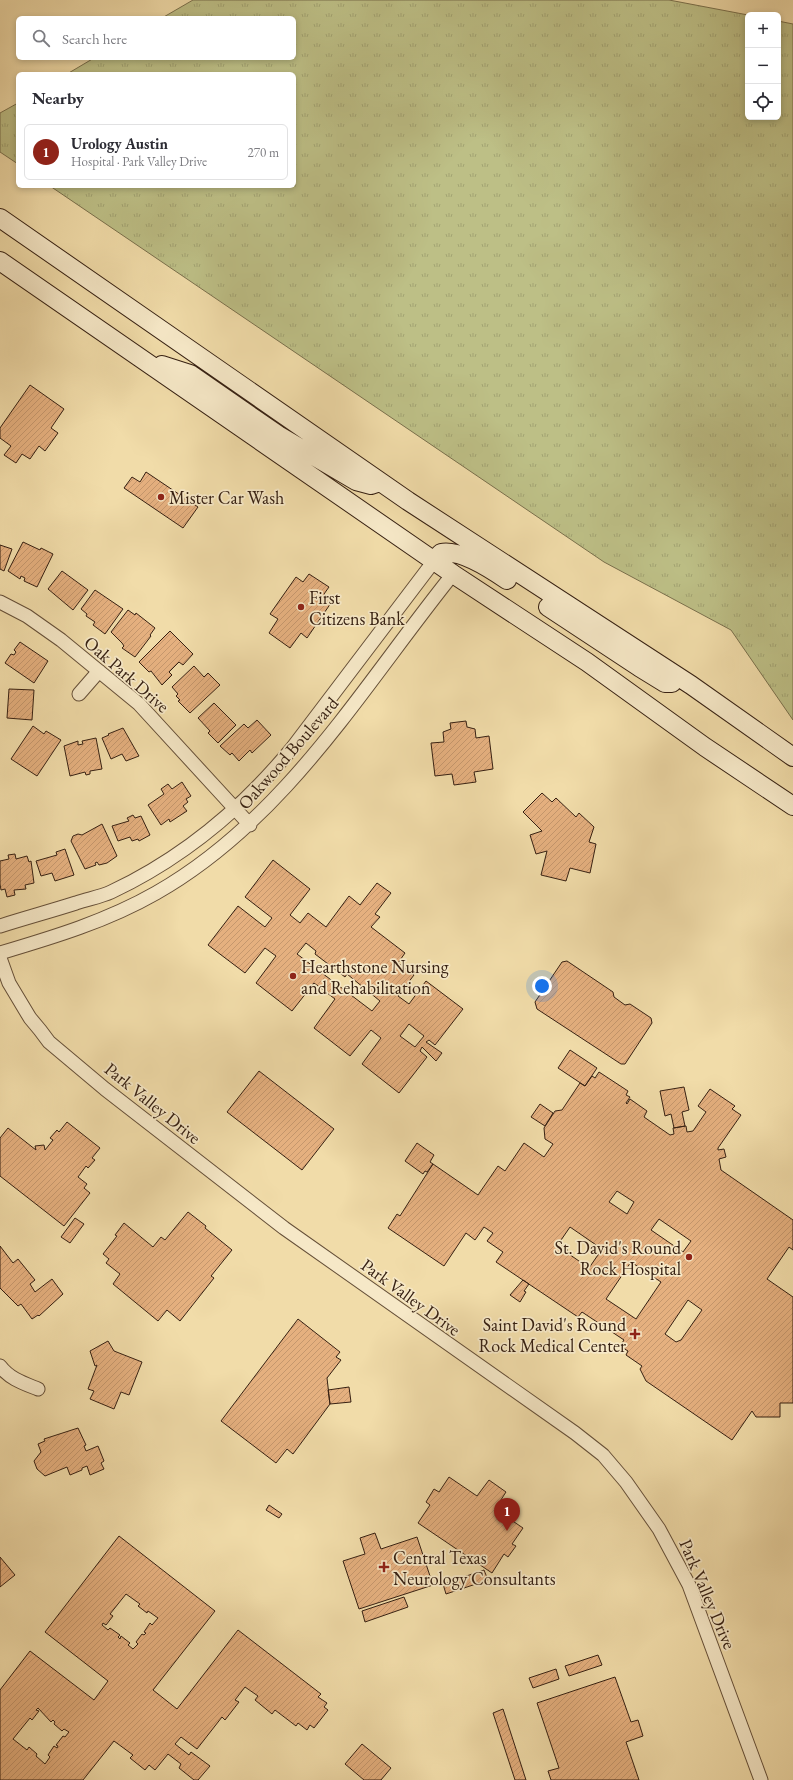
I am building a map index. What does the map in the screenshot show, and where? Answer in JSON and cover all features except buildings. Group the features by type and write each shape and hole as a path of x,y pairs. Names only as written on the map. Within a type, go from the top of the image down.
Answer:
{"main road":[{"path":"0,218 380,482 691,685 793,757"},
{"path":"0,261 453,574 587,662 705,747 793,806"},
{"path":"144,360 190,374 278,435 356,481 371,485 380,482"},
{"path":"434,561 441,553 446,552 474,560 494,571 665,683 691,685"}],"street":[{"name":"Oakwood Boulevard","path":"0,926 109,893 157,866 190,845 236,810 269,777 293,747 434,561"},
{"name":"Oakwood Boulevard","path":"0,953 80,929 128,908 157,893 198,866 250,825 285,790 370,684 453,574"},
{"name":"Oak Park Drive","path":"0,602 27,616 99,671 139,704 250,825"},
{"path":"79,694 99,671"},
{"name":"Park Valley Drive","path":"0,958 9,983 35,1024 49,1042 105,1089 284,1228 575,1433 603,1455 626,1482 659,1529 679,1564 689,1585 761,1780"},
{"path":"0,1366 6,1374 18,1381 38,1389"}],"green space":[{"path":"193,0 669,0 745,14 745,120 781,120 781,22 793,24 793,720 731,630 604,562 53,188 296,188 296,72 70,72 91,60 296,60 296,16 165,16"},
{"path":"16,104 16,163 0,152 0,113"}],"place":[{"name":"Mister Car Wash","path":"161,497"},
{"name":"First Citizens Bank","path":"301,607"},
{"name":"Hearthstone Nursing and Rehabilitation","path":"293,976"},
{"name":"St. David's Round Rock Hospital","path":"689,1257"},
{"name":"Saint David's Round Rock Medical Center","path":"635,1334"},
{"name":"Urology Austin","path":"507,1531"},
{"name":"Central Texas Neurology Consultants","path":"384,1567"}]}
